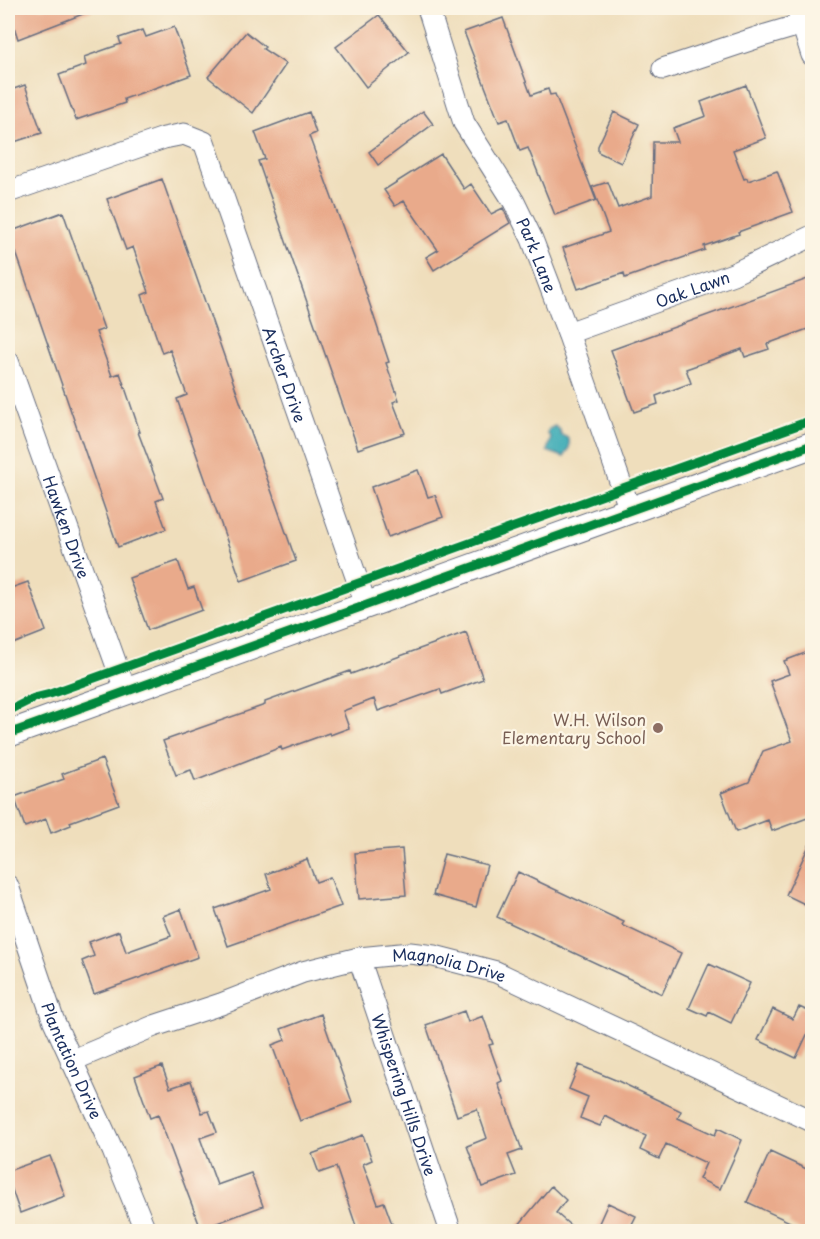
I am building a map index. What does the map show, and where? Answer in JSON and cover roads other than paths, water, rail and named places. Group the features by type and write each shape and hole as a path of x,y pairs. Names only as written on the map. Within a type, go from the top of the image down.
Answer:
{"street":[{"name":"Park Lane","path":"428,8 464,123 514,202 532,239 568,333 630,510"},
{"path":"663,69 759,37 800,16 813,55"},
{"name":"Archer Drive","path":"8,192 164,138 184,134 204,142 366,605"},
{"name":"Oak Lawn","path":"568,333 733,274 813,236"},
{"name":"Hawken Drive","path":"8,361 126,692"},
{"path":"8,734 813,445"},
{"name":"Plantation Drive","path":"8,886 38,979 71,1061 113,1150 146,1232"},
{"name":"Magnolia Drive","path":"71,1061 154,1026 221,1004 303,972 359,958 410,953 434,956 496,972 813,1121"},
{"name":"Whispering Hills Drive","path":"359,958 451,1232"}],"water":[{"path":"555,426 560,430 561,435 568,438 569,448 564,457 547,451 551,438 547,433"}],"place":[{"name":"W.H. Wilson Elementary School","path":"658,728"}]}
